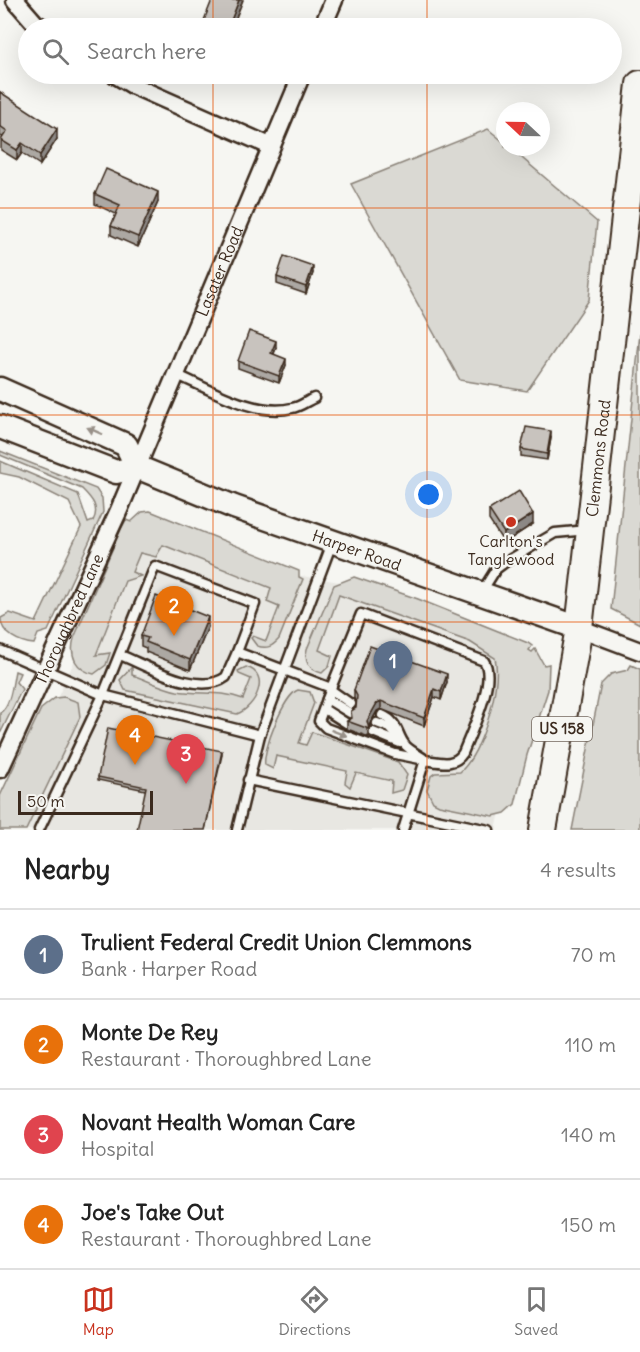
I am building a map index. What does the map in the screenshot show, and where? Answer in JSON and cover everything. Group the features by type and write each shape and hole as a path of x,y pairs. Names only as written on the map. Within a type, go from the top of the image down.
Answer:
{"main road":[{"name":"Clemmons Road","path":"543,830 579,628 588,530 640,84"},
{"path":"0,389 126,445 137,467"},
{"name":"Harper Road","path":"0,427 116,472 137,467 234,507 579,628"}],"street":[{"path":"15,0 31,18"},
{"path":"326,18 334,0"},
{"path":"131,84 270,146"},
{"name":"Lasater Road","path":"137,467 298,84"},
{"name":"Thoroughbred Lane","path":"0,769 47,672 137,467"},
{"path":"579,628 640,651"}],"lane":[{"path":"175,374 247,404 269,409 294,408 314,398"},
{"path":"481,594 496,569 504,563 555,533 588,530"},
{"path":"237,830 260,735 333,542"},
{"path":"39,830 103,695 155,566 255,604 226,677 207,685 189,682 120,655"},
{"path":"361,614 484,661 488,669 488,682 463,753 450,763 395,754 326,728 319,721 330,692 361,614"},
{"path":"0,650 103,695 260,735"},
{"path":"237,652 286,670 351,704"},
{"path":"330,692 350,713"},
{"path":"324,709 346,723"},
{"path":"379,719 392,720 402,734 404,744"},
{"path":"373,732 404,744 425,760"},
{"path":"403,830 425,760"},
{"path":"248,780 489,830"}],"shaded area":[{"path":"488,129 496,136 496,156 520,156 597,222 589,300 527,391 460,380 351,184"},
{"path":"640,333 640,624 611,609"},
{"path":"0,451 96,489 102,498 103,512 48,631 38,634 34,644 12,637 4,629 1,618 10,613 36,622 81,527 69,502 19,477 0,473 0,461 78,494 88,523 93,521 96,512 92,500 82,489 0,455"},
{"path":"150,511 299,571 299,577 303,579 279,639 272,646 257,646 251,638 253,636 266,641 279,607 267,602 271,588 163,545 156,557 140,553 132,572 141,576 125,581 96,655 110,653 106,665 94,674 78,666 72,651 74,638 121,529 126,520 131,522 142,512"},
{"path":"140,519 289,574 359,585 532,668 496,830 0,830 0,822"},
{"path":"354,577 418,599 528,643 532,646 529,650 532,652 535,649 544,665 549,664 548,690 527,755 515,804 505,813 493,816 439,805 433,802 427,790 431,776 435,773 460,772 476,750 493,701 496,685 495,658 470,642 339,595 319,650 332,656 329,666 322,673 314,670 308,664 307,649 334,585"},
{"path":"631,665 640,669 640,830 572,830 601,684 611,674 628,670"},
{"path":"132,667 132,675 177,691 235,696 243,699 251,679 239,674 238,671 246,667 258,676 258,691 250,705 237,714 125,690 120,680"},
{"path":"15,671 20,673 16,682 22,689 0,734 0,713 9,700"},
{"path":"298,690 310,692 314,703 299,743 306,745 312,732 398,762 407,775 402,790 391,793 392,781 356,773 350,787 345,783 347,771 276,756 273,769 265,765 267,748 275,724 292,694"},
{"path":"64,697 78,702 80,717 26,830 0,830 0,796 41,709 55,698"}],"building":[{"path":"212,0 239,0 232,18 205,18"},
{"path":"0,92 57,129 40,155 22,143 17,150 1,140 7,131 0,126"},
{"path":"106,169 158,192 138,237 111,226 120,205 95,194"},
{"path":"284,256 313,266 306,287 277,277"},
{"path":"249,331 276,341 271,353 286,359 279,376 238,361"},
{"path":"526,427 551,431 547,454 521,449"},
{"path":"519,491 533,514 504,533 489,510"},
{"path":"156,596 208,617 190,660 146,642 148,638 141,636"},
{"path":"370,646 447,674 441,692 434,689 424,718 381,701 377,703 367,721 369,729 347,721 352,718 351,711 356,708 357,696 354,690"},
{"path":"108,728 222,751 205,830 137,830 146,787 98,777"}],"place":[{"name":"Carlton's Tanglewood","path":"511,522"},
{"name":"Monte De Rey","path":"174,636"},
{"name":"Trulient Federal Credit Union Clemmons","path":"393,691"},
{"name":"Joe's Take Out","path":"135,765"},
{"name":"Novant Health Woman Care","path":"186,784"}]}
